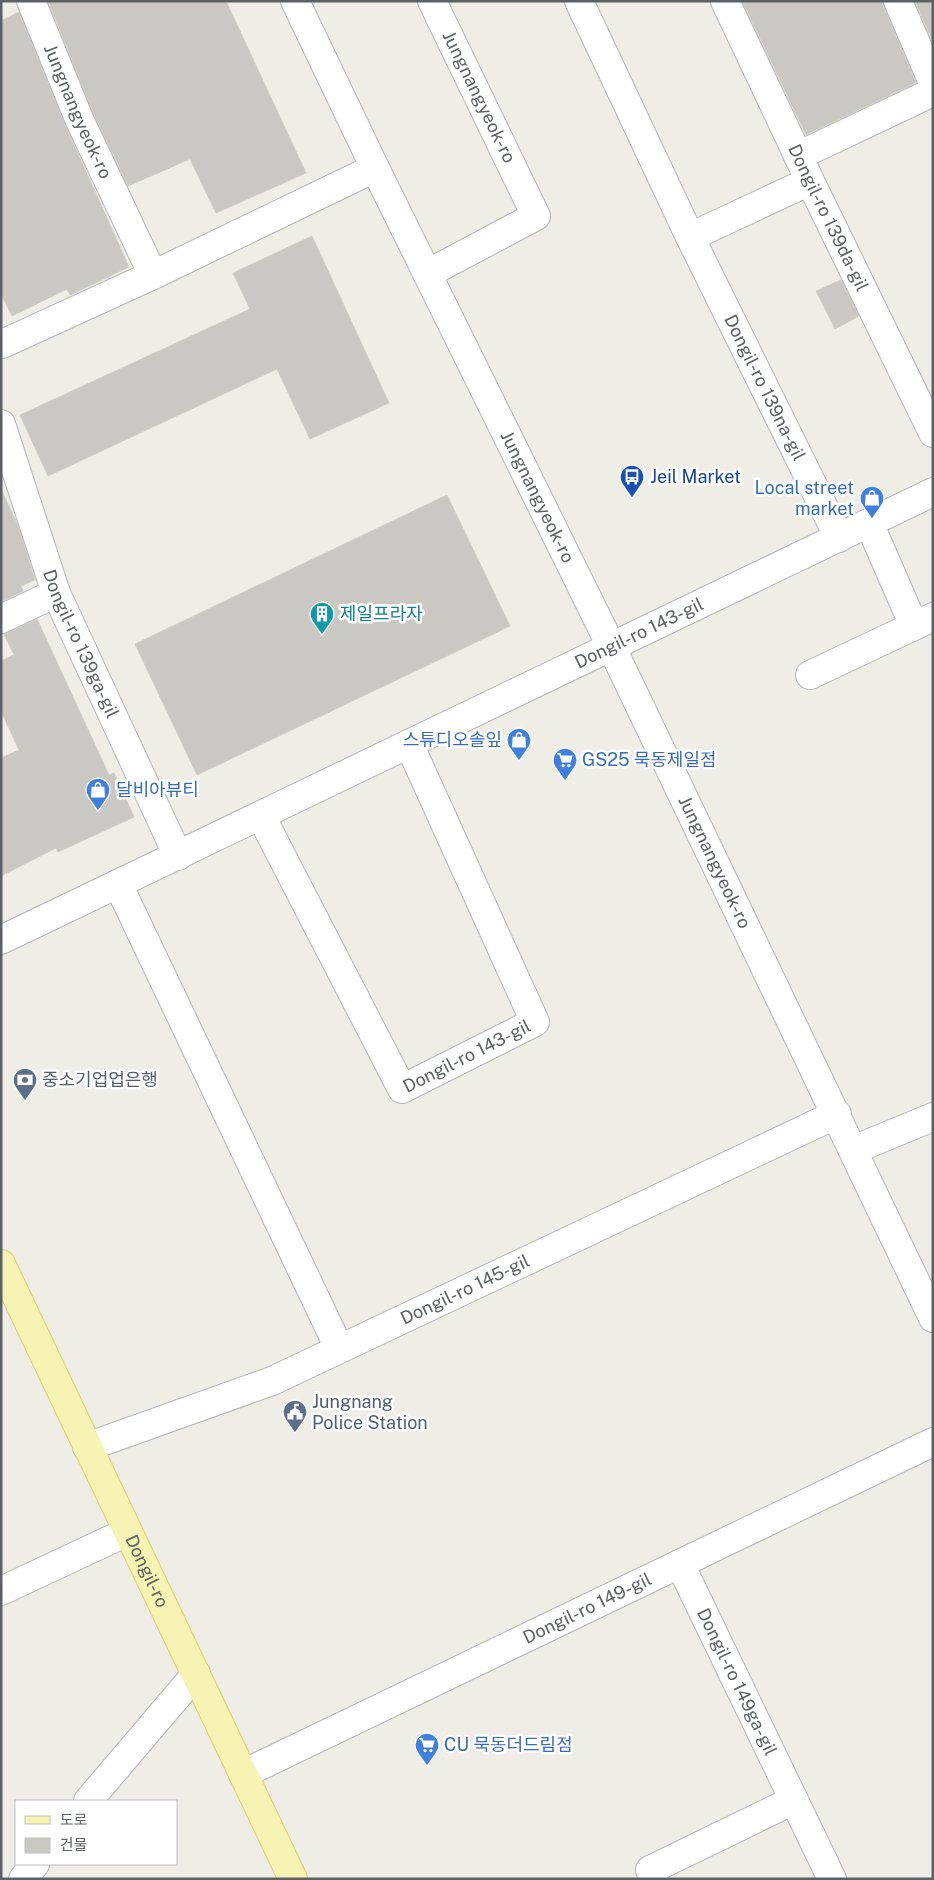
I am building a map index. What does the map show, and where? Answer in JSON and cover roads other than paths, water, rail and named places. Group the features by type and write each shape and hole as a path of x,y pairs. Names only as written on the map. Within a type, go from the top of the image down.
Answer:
{"main road":[{"name":"Dongil-ro","path":"1,1264 293,1879"}],"street":[{"name":"Jungnangyeok-ro","path":"30,1 80,120 153,275"},
{"name":"Jungnangyeok-ro","path":"295,1 375,168 611,646 837,1114 933,1318"},
{"name":"Jungnangyeok-ro","path":"427,274 536,216 432,1"},
{"name":"Dongil-ro 139na-gil","path":"579,1 690,236 839,538"},
{"name":"Dongil-ro 139da-gil","path":"725,1 810,181 933,433"},
{"path":"898,1 933,83"},
{"path":"798,156 933,92"},
{"path":"1,344 153,275 375,168"},
{"path":"690,236 810,181"},
{"name":"Dongil-ro 139ga-gil","path":"1,424 56,593 178,856"},
{"name":"Dongil-ro 143-gil","path":"1,940 933,492"},
{"path":"810,675 923,622 869,523"},
{"path":"1,618 56,593"},
{"name":"Dongil-ro 143-gil","path":"261,816 402,1089 535,1022 409,744"},
{"path":"118,884 339,1348"},
{"name":"Dongil-ro 145-gil","path":"87,1447 272,1381 837,1114"},
{"path":"853,1150 933,1117"},
{"name":"Dongil-ro 149-gil","path":"243,1774 933,1442"},
{"path":"1,1591 127,1532"},
{"name":"Dongil-ro 149ga-gil","path":"680,1564 832,1879"},
{"path":"89,1800 196,1674"},
{"path":"654,1879 650,1870 794,1800"},
{"path":"23,1879 34,1865"}],"place":[{"name":"Jeil Market","path":"632,498"},
{"name":"Local street market","path":"872,519"},
{"name":"제일프라자","path":"322,635"},
{"name":"스튜디오솔잎","path":"519,761"},
{"name":"GS25 묵동제일점","path":"565,781"},
{"name":"달비아뷰티","path":"98,811"},
{"name":"중소기업업은행","path":"25,1101"},
{"name":"Jungnang Police Station","path":"295,1433"},
{"name":"CU 묵동더드림점","path":"427,1766"}]}
